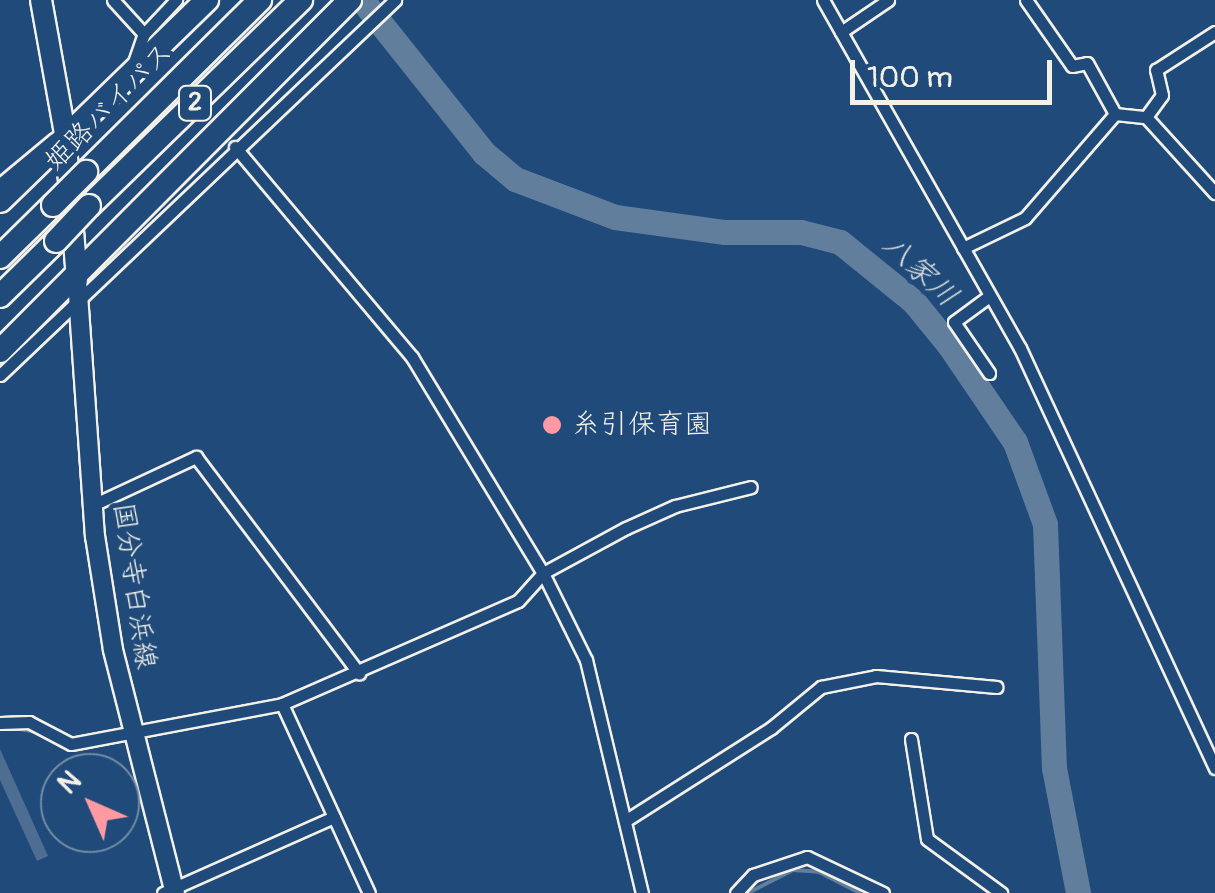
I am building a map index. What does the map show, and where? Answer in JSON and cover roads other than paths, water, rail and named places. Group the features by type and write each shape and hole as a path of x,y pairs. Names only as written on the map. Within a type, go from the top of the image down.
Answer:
{"highway":[{"path":"41,0 65,132 77,289"},
{"path":"0,201 65,132 207,0"},
{"name":"姫路バイパス","path":"0,257 260,0"},
{"name":"姫路バイパス","path":"0,296 301,0"},
{"path":"0,351 77,289 343,8"}],"main road":[{"name":"国分寺白浜線","path":"77,289 93,506 130,732 170,891"}],"street":[{"path":"113,0 144,34"},
{"path":"132,68 144,34 176,0"},
{"path":"0,375 77,289 394,0"},
{"path":"823,0 1020,348 1215,768"},
{"path":"841,32 888,0"},
{"path":"1026,0 1072,66 1088,63 1115,114"},
{"path":"1146,118 1162,95 1156,70 1215,32"},
{"path":"963,248 1025,218 1115,114"},
{"path":"1115,114 1146,118 1215,192"},
{"path":"0,184 33,150 65,132"},
{"path":"234,146 412,357 542,573 586,660 642,893"},
{"path":"988,297 954,322 990,373"},
{"path":"93,506 196,457 359,672"},
{"path":"0,723 30,722 71,744 282,704 518,601 542,573 675,506 751,487"},
{"path":"624,821 771,728 821,687 876,676 996,687"},
{"path":"282,704 370,893"},
{"path":"911,740 926,840 1001,893"},
{"path":"170,891 334,816"},
{"path":"736,893 753,876 808,858 883,893"}],"waterway":[{"name":"八家川","path":"362,0 484,153 515,179 615,217 725,232 801,232 840,242 914,302 949,345 1015,442 1045,524 1054,768 1078,893"},
{"path":"15,728 35,732"},
{"path":"748,893 793,870 819,872 860,893"}],"place":[{"name":"糸引保育園","path":"552,425"}]}
